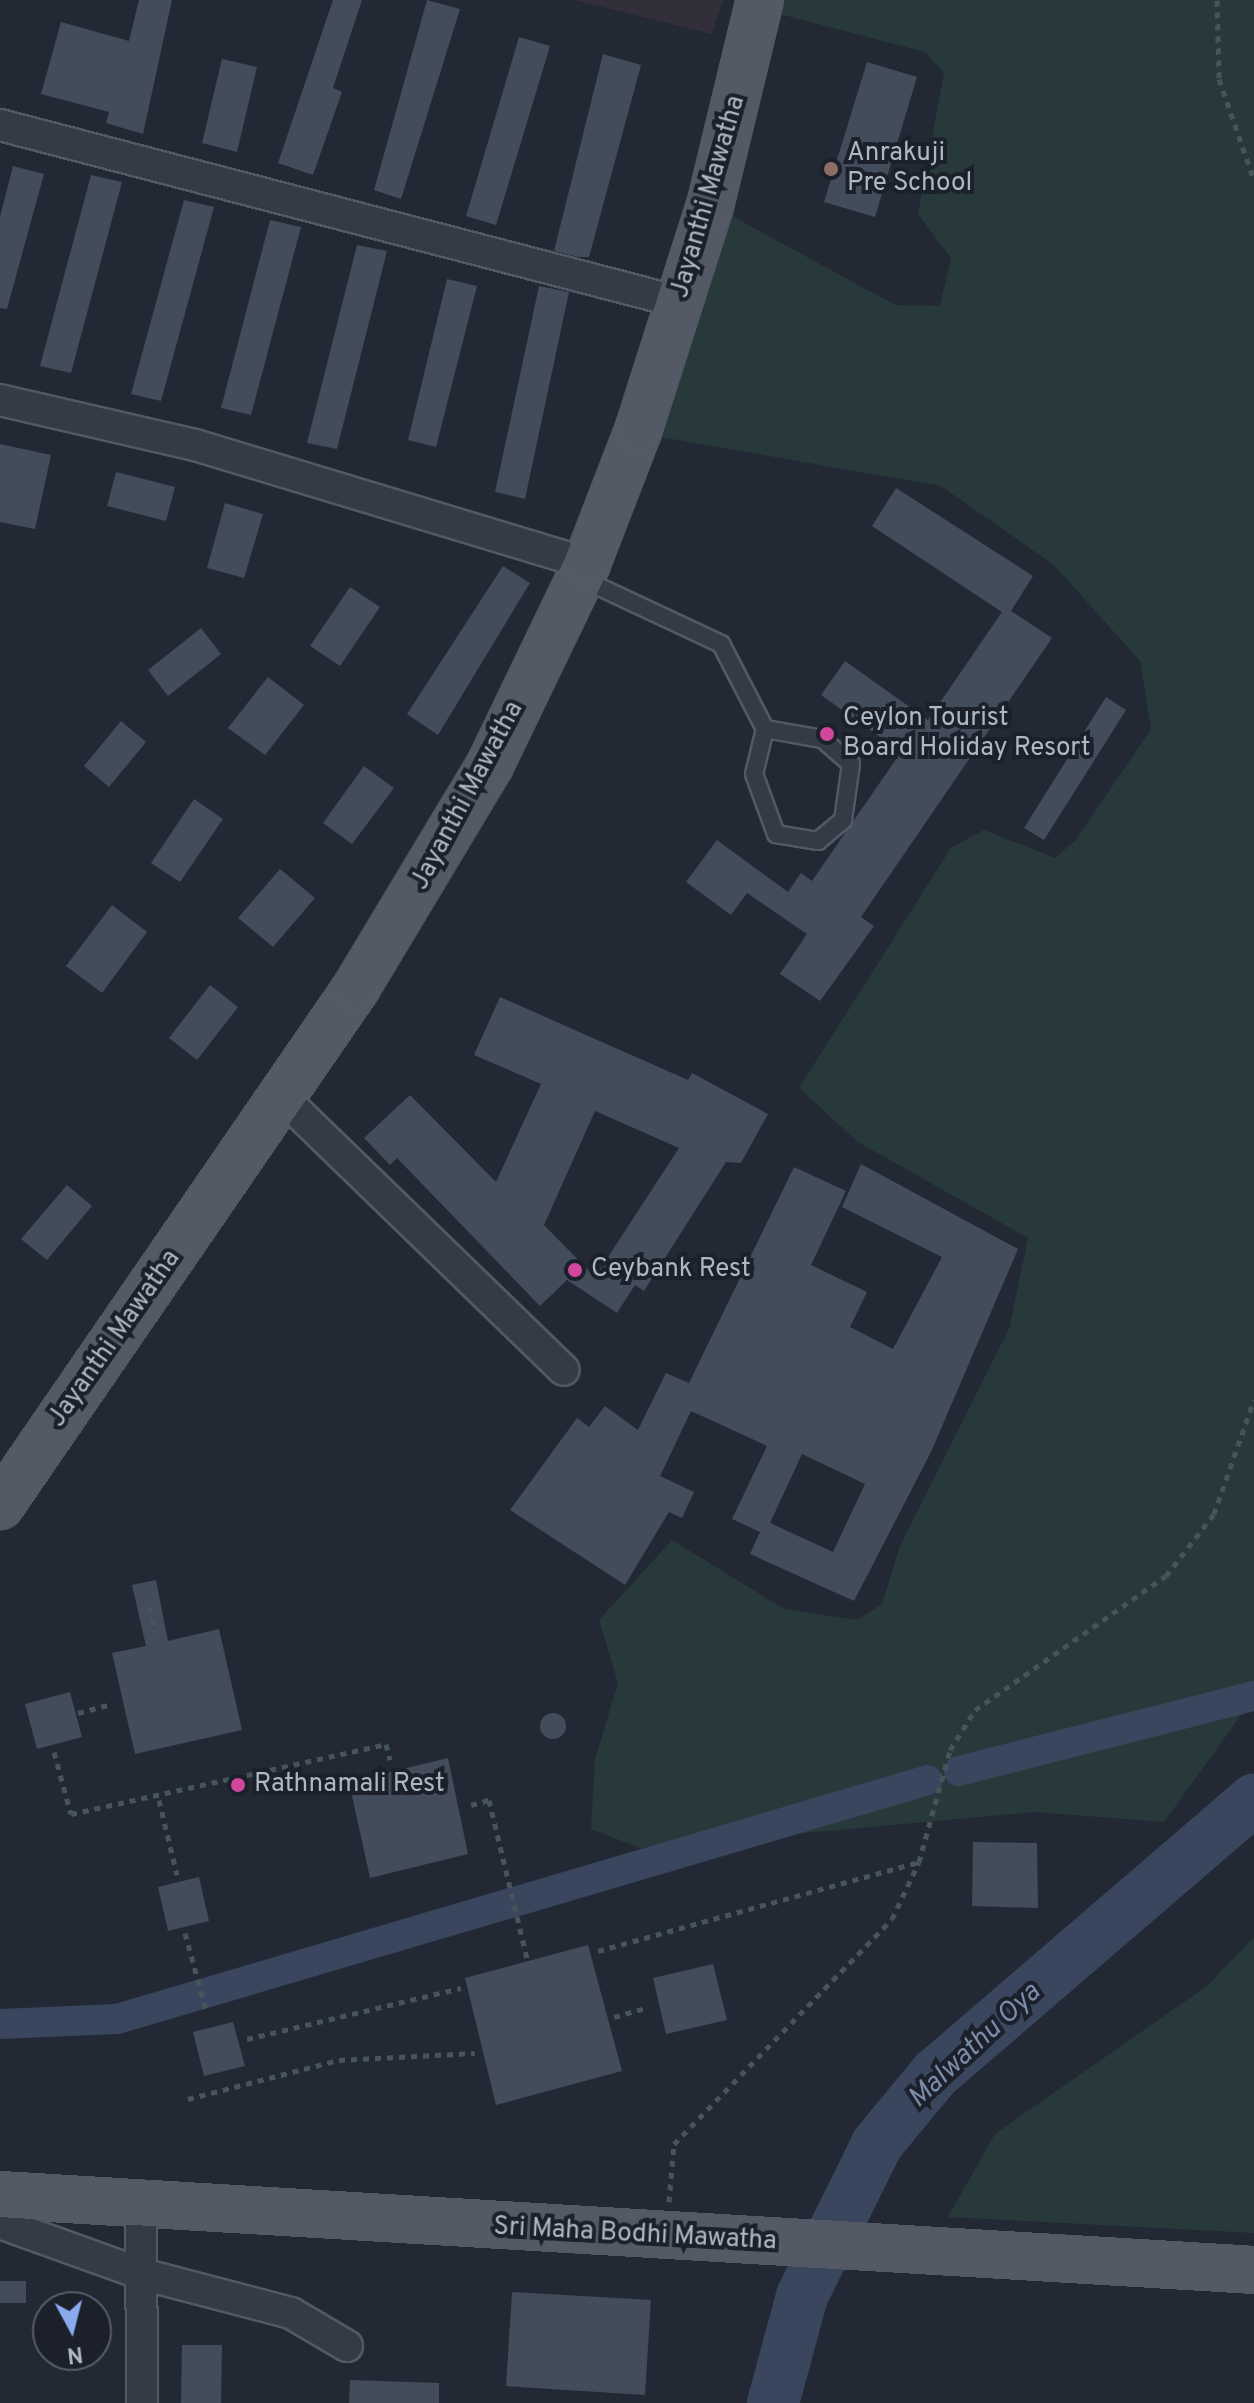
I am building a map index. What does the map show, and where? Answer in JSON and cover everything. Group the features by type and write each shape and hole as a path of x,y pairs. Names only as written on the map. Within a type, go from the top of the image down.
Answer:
{"main road":[{"name":"Jayanthi Mawatha","path":"0,1506 282,1097 457,825 583,570 679,302 760,0"},
{"name":"Sri Maha Bodhi Mawatha","path":"4,2205 666,2235 1078,2263 1254,2270"}],"street":[{"path":"0,125 679,302"},
{"path":"0,400 195,445 583,570"},
{"path":"282,1097 564,1370"},
{"path":"4,2205 142,2274 291,2313 347,2346"},
{"path":"141,2209 142,2403"}],"lane":[{"path":"583,570 721,644 765,729 754,774 776,834 818,841 843,820 851,764 822,739 765,729"}],"path":[{"path":"1217,0 1219,79 1254,180"},
{"path":"666,2235 674,2144 892,1919 919,1862 950,1750 975,1710 1166,1576 1214,1514 1254,1400"},
{"path":"150,1607 155,1632"},
{"path":"78,1713 108,1705"},
{"path":"54,1752 71,1814 159,1800 386,1744 390,1760"},
{"path":"159,1800 177,1875"},
{"path":"471,1805 489,1800 527,1958"},
{"path":"598,1951 919,1862"},
{"path":"185,1933 206,2010"},
{"path":"247,2039 461,1988"},
{"path":"614,2017 649,2007"},
{"path":"188,2099 339,2060 475,2053"}],"shaded area":[{"path":"574,0 723,0 712,34"},
{"path":"775,0 1254,0 1254,1697 1164,1822 1035,1812 640,1848 591,1829 595,1760 618,1683 599,1620 672,1540 784,1609 857,1620 882,1604 900,1546 1009,1329 1028,1238 858,1142 799,1088 951,848 984,830 1055,858 1076,840 1151,729 1140,661 1054,565 941,486 655,436 728,214 895,305 940,306 951,258 918,214 944,73 925,52 772,12"},
{"path":"1254,1937 1254,2233 948,2217 995,2134 1207,1986"}],"building":[{"path":"139,0 172,0 143,134 106,123 109,112 41,94 61,22 129,41"},
{"path":"333,0 362,0 333,88 342,92 313,175 278,163"},
{"path":"427,0 460,9 401,199 374,190"},
{"path":"519,37 550,46 496,225 466,216"},
{"path":"603,54 641,65 589,257 578,257 554,251"},
{"path":"222,59 257,67 237,152 202,143"},
{"path":"867,62 917,77 875,217 824,202"},
{"path":"13,166 44,174 7,309 0,308 0,217"},
{"path":"91,175 122,182 71,373 40,366"},
{"path":"184,200 214,207 161,401 131,394"},
{"path":"270,220 301,227 251,415 221,408"},
{"path":"357,245 387,251 337,449 307,443"},
{"path":"447,279 477,286 436,447 408,440"},
{"path":"539,286 569,292 525,499 495,492"},
{"path":"0,444 51,455 35,529 0,522"},
{"path":"116,472 175,487 166,521 107,506"},
{"path":"896,488 1033,576 1011,611 1052,638 861,917 874,926 820,1001 780,974 807,934 747,893 731,915 686,882 717,840 788,892 801,873 812,881 901,752 821,695 845,661 928,720 1002,612 872,526"},
{"path":"225,503 263,514 244,578 207,568"},
{"path":"503,566 530,583 438,735 407,714"},
{"path":"350,587 380,607 340,666 310,646"},
{"path":"201,628 221,654 168,696 148,670"},
{"path":"268,677 304,705 265,755 228,728"},
{"path":"1106,697 1126,710 1044,840 1024,828"},
{"path":"121,721 146,742 109,787 84,766"},
{"path":"364,766 394,788 352,844 323,823"},
{"path":"194,799 223,819 180,882 151,863"},
{"path":"280,869 315,898 273,947 238,918"},
{"path":"112,905 147,932 102,993 66,966"},
{"path":"210,985 238,1007 197,1060 169,1038"},
{"path":"500,997 688,1080 692,1073 768,1114 741,1163 726,1162 644,1291 635,1285 617,1313 567,1280 540,1306 397,1158 390,1165 364,1138 410,1095 496,1182 541,1084 474,1055","holes":["595,1111 679,1148 595,1277 544,1225"]},
{"path":"861,1164 1018,1249 931,1452 854,1601 750,1554 760,1532 732,1519 767,1446 691,1411 660,1476 694,1492 682,1518 669,1512 625,1585 510,1510 577,1418 589,1427 605,1406 638,1430 666,1373 689,1383 794,1167 846,1191 811,1265 867,1292 850,1327 893,1349 942,1257 842,1207","holes":["802,1454 865,1484 833,1552 770,1523"]},
{"path":"67,1185 92,1206 47,1260 21,1239"},
{"path":"156,1580 168,1641 219,1629 242,1730 135,1754 112,1653 146,1646 132,1585"},
{"path":"70,1692 82,1737 37,1749 25,1704"},
{"path":"553,1713 562,1717 566,1726 562,1735 553,1739 544,1735 540,1726 544,1717"},
{"path":"448,1758 468,1854 370,1878 349,1782"},
{"path":"973,1842 1037,1843 1038,1908 972,1906"},
{"path":"199,1877 209,1921 168,1931 158,1887"},
{"path":"588,1945 622,2071 496,2105 465,1978"},
{"path":"713,1964 727,2020 666,2034 653,1978"},
{"path":"233,2022 245,2066 204,2076 193,2032"},
{"path":"0,2281 26,2281 26,2303 0,2303"},
{"path":"512,2292 651,2300 645,2395 506,2386"},
{"path":"182,2345 222,2345 221,2403 181,2403"},
{"path":"350,2380 439,2383 439,2403 349,2403"}],"waterway":[{"path":"959,1771 1254,1696"},
{"path":"0,2024 117,2019 928,1780"},
{"name":"Malwathu Oya","path":"773,2403 802,2296 877,2144 935,2074 1254,1800"}],"place":[{"name":"Anrakuji Pre School","path":"831,169"},
{"name":"Ceylon Tourist Board Holiday Resort","path":"827,734"},
{"name":"Ceybank Rest","path":"575,1270"},
{"name":"Rathnamali Rest","path":"238,1785"}]}
